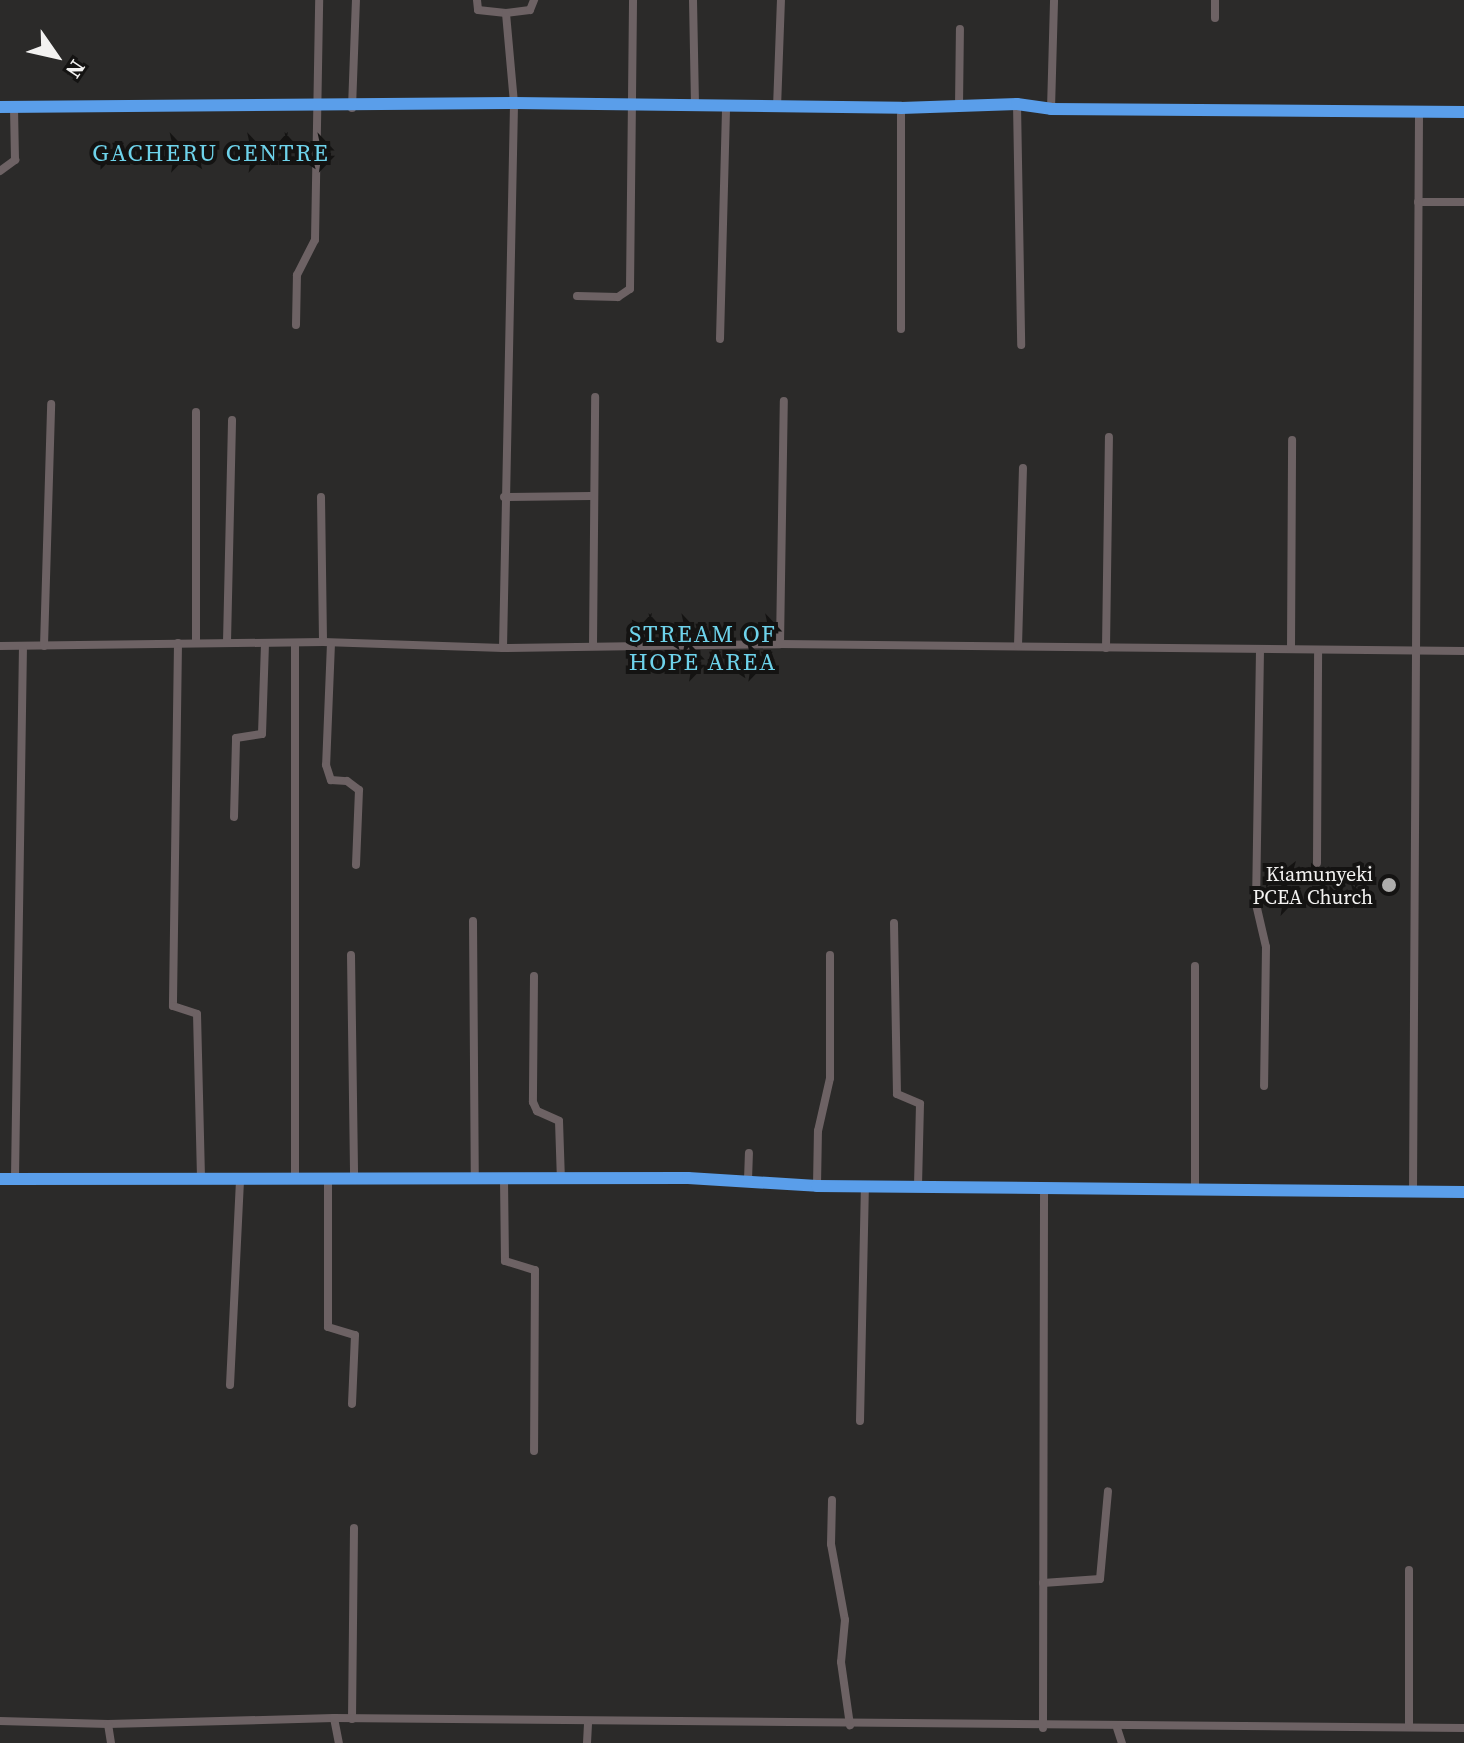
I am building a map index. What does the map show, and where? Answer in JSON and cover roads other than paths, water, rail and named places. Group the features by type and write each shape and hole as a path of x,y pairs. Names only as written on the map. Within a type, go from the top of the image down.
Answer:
{"street":[{"path":"296,325 297,275 315,240 321,108 319,0"},
{"path":"352,108 356,0"},
{"path":"477,0 478,10 506,13 530,10 534,0"},
{"path":"577,296 618,297 630,289 633,0"},
{"path":"693,0 695,106"},
{"path":"777,108 781,0"},
{"path":"1051,109 1054,0"},
{"path":"1215,0 1215,18"},
{"path":"503,648 514,103 506,13"},
{"path":"959,106 960,29"},
{"path":"0,107 352,108 514,103 901,108 1017,104 1051,109 1464,112"},
{"path":"1017,104 1021,345"},
{"path":"720,339 726,106"},
{"path":"0,171 15,160 14,107"},
{"path":"901,108 901,329"},
{"path":"1413,1191 1419,112"},
{"path":"1418,202 1464,202"},
{"path":"593,646 591,496 595,397"},
{"path":"780,644 784,401"},
{"path":"44,646 51,404"},
{"path":"196,412 196,642"},
{"path":"227,642 232,420"},
{"path":"1106,648 1109,437"},
{"path":"1291,649 1292,440"},
{"path":"1018,646 1023,468"},
{"path":"504,497 591,496"},
{"path":"321,497 327,643 326,765 331,780 347,781 359,790 356,865"},
{"path":"0,646 227,642 503,648 780,644 1464,651"},
{"path":"178,643 173,1006 197,1014 201,1176"},
{"path":"295,643 295,1176"},
{"path":"234,817 236,738 259,736 263,729 265,645"},
{"path":"15,1178 23,646"},
{"path":"1260,650 1256,904 1266,947 1264,1086"},
{"path":"1317,863 1318,650"},
{"path":"473,921 475,1179"},
{"path":"894,923 897,1094 920,1104 918,1186"},
{"path":"351,955 354,1179"},
{"path":"817,1186 820,1113 830,1078 830,955"},
{"path":"1195,966 1195,1189"},
{"path":"534,976 533,1102 537,1111 559,1121 561,1180"},
{"path":"748,1180 749,1153"},
{"path":"0,1179 295,1176 354,1179 748,1180 817,1186 1464,1192"},
{"path":"328,1177 328,1327 355,1335 352,1404"},
{"path":"230,1385 240,1178"},
{"path":"504,1180 505,1261 535,1270 534,1451"},
{"path":"860,1421 865,1185"},
{"path":"1043,1728 1044,1187"},
{"path":"1043,1583 1100,1579 1108,1491"},
{"path":"832,1500 831,1544 845,1620 841,1662 850,1725"},
{"path":"352,1719 354,1528"},
{"path":"1409,1570 1409,1726"},
{"path":"334,1718 339,1743"},
{"path":"0,1721 108,1724 334,1718 588,1724 1464,1728"},
{"path":"108,1724 111,1743"},
{"path":"587,1743 588,1724"},
{"path":"1117,1728 1122,1743"}],"place":[{"name":"Kiamunyeki PCEA Church","path":"1389,885"}],"district":[{"name":"GACHERU CENTRE","path":"211,153"},
{"name":"STREAM OF HOPE AREA","path":"703,648"}]}
